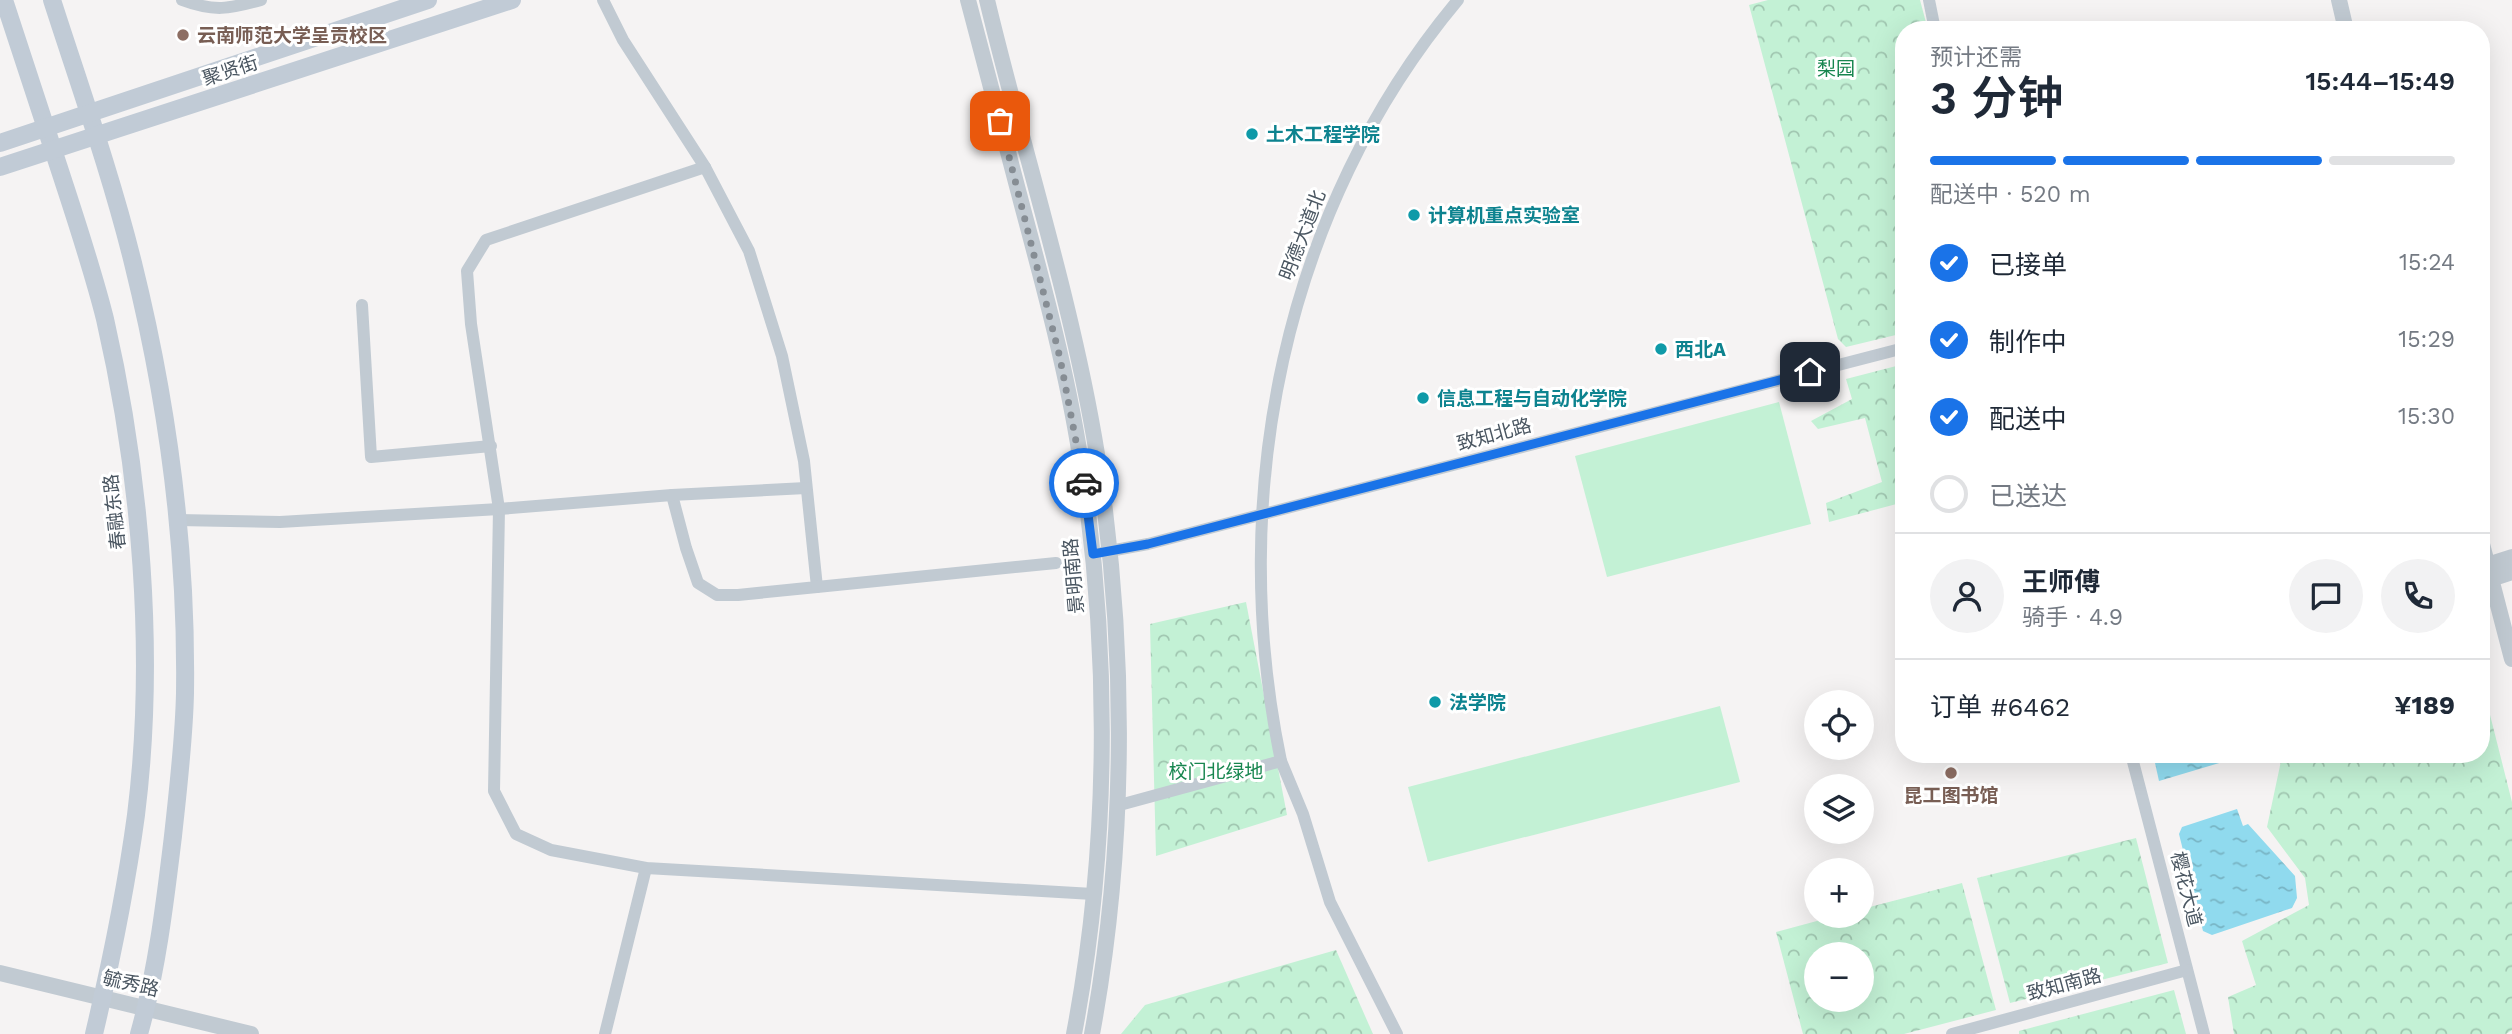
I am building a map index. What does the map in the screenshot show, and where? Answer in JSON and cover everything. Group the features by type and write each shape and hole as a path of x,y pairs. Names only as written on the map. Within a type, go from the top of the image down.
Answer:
{"main road":[{"name":"春融东路","path":"4,0 80,233 104,318 126,429 138,524 143,701 136,813 126,879 94,1034"},
{"path":"52,0 134,264 167,429 178,520 185,695 178,793 166,893 139,1034"},
{"name":"聚贤街","path":"0,143 428,0"},
{"name":"聚贤街","path":"0,167 512,0"}],"street":[{"path":"182,0 201,8 229,9 261,0"},
{"path":"603,0 623,40 705,167 749,251 782,356 798,435 817,587"},
{"name":"景明南路","path":"968,0 1066,383 1080,455 1093,554 1102,674 1101,761 1093,894 1083,988 1074,1034"},
{"name":"景明南路","path":"987,0 1082,379 1110,551 1118,673 1116,806 1100,989 1092,1034"},
{"name":"明德大道北","path":"1397,1034 1330,902 1303,814 1281,761 1262,620 1262,514 1280,369 1304,281 1325,220 1403,73 1458,0"},
{"path":"1929,0 1934,21"},
{"path":"2339,0 2344,21"},
{"path":"705,167 486,240 467,271 471,324 499,509 494,791 516,834 551,850 646,868 1093,894"},
{"path":"362,305 371,457 491,446"},
{"name":"致知北路","path":"1093,554 1148,544 1895,350"},
{"path":"178,520 280,522 806,488"},
{"path":"672,495 698,583 718,595 1056,563"},
{"path":"2490,571 2512,557"},
{"path":"2490,572 2512,572"},
{"path":"2490,576 2512,659"},
{"path":"1116,806 1281,761"},
{"name":"樱花大道","path":"2133,763 2204,1034"},
{"path":"605,1034 646,868"},
{"name":"致知南路","path":"1952,1034 2187,970"},
{"name":"毓秀路","path":"0,973 251,1034"}],"green space":[{"name":"梨园","path":"1768,0 1920,0 1926,21 1895,21 1895,335 1846,347 1838,339 1749,5"},
{"path":"1895,366 1895,504 1829,522 1826,503 1882,482 1865,418 1818,429 1811,421 1852,399 1846,379"},
{"path":"1779,402 1811,524 1607,577 1575,456"},
{"name":"校门北绿地","path":"1246,602 1287,815 1156,856 1150,624"},
{"path":"1720,706 1740,782 1428,862 1408,787"},
{"path":"2490,715 2512,802 2512,1030 2506,1034 2234,1034 2228,997 2256,985 2242,941 2309,905 2305,878 2267,827 2281,763 2490,763"},
{"path":"2136,838 2168,963 2010,1003 1977,878"},
{"path":"1962,883 1996,1010 1904,1034 1803,1034 1776,932 1804,924 1804,928 1874,928 1874,906"},
{"path":"1336,950 1373,1034 1121,1034 1145,1005"},
{"path":"2174,990 2186,1034 2019,1034 2019,1031"}],"water":[{"path":"2155,763 2219,763 2159,781"},
{"path":"2237,809 2243,826 2248,824 2295,876 2297,898 2292,908 2212,935 2203,931 2179,834 2182,827"}],"way so far":[{"path":"1000,121 1066,383 1084,483"}],"place":[{"name":"云南师范大学呈贡校区","path":"183,35"},
{"name":"土木工程学院","path":"1252,134"},
{"name":"计算机重点实验室","path":"1414,215"},
{"name":"西北A","path":"1661,349"},
{"name":"信息工程与自动化学院","path":"1423,398"},
{"name":"法学院","path":"1435,702"},
{"name":"昆工图书馆","path":"1951,773"}],"route":[{"path":"1084,483 1093,554 1148,544 1810,372"}]}
